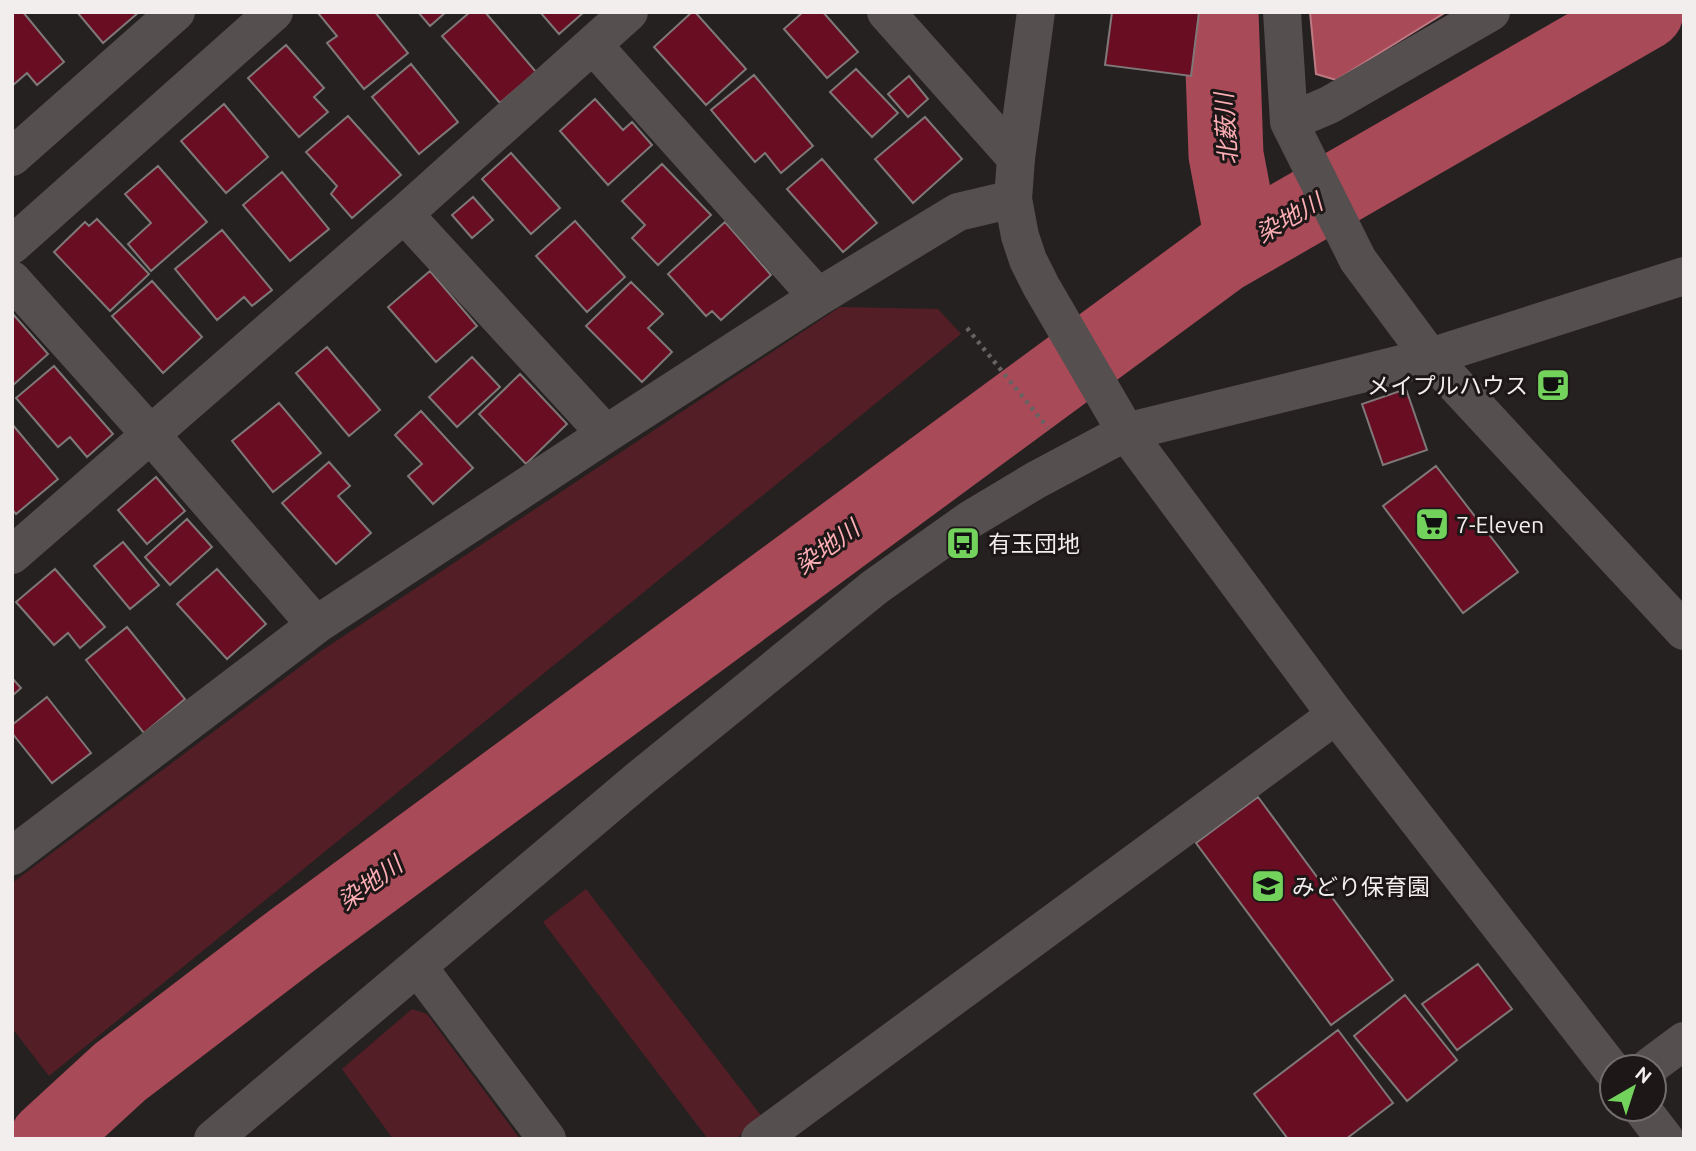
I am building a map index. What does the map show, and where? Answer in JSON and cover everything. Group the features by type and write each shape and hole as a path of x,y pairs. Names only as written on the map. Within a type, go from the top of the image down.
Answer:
{"street":[{"path":"12,157 176,12"},
{"path":"12,245 274,12"},
{"path":"12,555 404,214 629,12"},
{"path":"886,12 1016,158"},
{"path":"1036,12 1013,199 1020,236 1041,286 1126,432 1336,715 1599,1053"},
{"path":"1282,12 1289,122 1358,260 1430,357 1684,631"},
{"path":"1289,122 1329,105 1490,12"},
{"path":"593,45 818,297"},
{"path":"12,856 316,625 606,434 818,297 958,212 1013,199"},
{"path":"404,214 606,434"},
{"path":"213,1139 638,780 876,587 993,506 1036,480 1126,432 1430,357 1684,276"},
{"path":"12,280 316,625"},
{"path":"760,1139 1336,715"},
{"path":"418,967 547,1139"},
{"path":"1668,1053 1684,1041"},
{"path":"1653,1123 1665,1139"}],"path":[{"path":"967,328 1050,430"}],"shaded area":[{"path":"1310,12 1446,12 1336,80 1316,74"},
{"path":"840,307 938,309 961,334 49,1076 12,1028 12,883 321,651"},
{"path":"586,889 763,1118 735,1139 708,1139 543,922"},
{"path":"412,1009 427,1014 520,1139 393,1139 342,1069"}],"building":[{"path":"12,12 23,12 64,62 37,85 27,73 12,86"},
{"path":"77,12 139,12 103,43"},
{"path":"375,12 408,53 364,89 327,43 337,36 318,13"},
{"path":"418,12 446,12 430,26"},
{"path":"470,12 485,12 536,72 500,103 442,36"},
{"path":"540,12 584,12 559,34"},
{"path":"695,12 746,69 706,105 654,47"},
{"path":"803,12 823,12 858,52 827,78 784,29"},
{"path":"1112,12 1199,12 1191,76 1105,65"},
{"path":"286,45 324,88 314,97 328,112 299,137 248,78"},
{"path":"411,64 458,122 419,154 372,97"},
{"path":"856,69 898,113 872,137 830,92"},
{"path":"754,75 813,146 781,173 765,153 755,162 711,110"},
{"path":"909,76 928,99 908,117 888,94"},
{"path":"595,99 623,130 632,122 652,145 608,185 560,131"},
{"path":"224,104 268,157 226,193 181,141"},
{"path":"348,116 401,175 352,218 331,194 337,186 306,152"},
{"path":"925,117 962,159 913,203 875,159"},
{"path":"511,153 560,208 531,234 482,179"},
{"path":"822,159 877,223 843,252 787,189"},
{"path":"662,164 711,215 658,265 632,238 645,225 622,201"},
{"path":"158,166 207,222 151,271 128,244 151,223 125,194"},
{"path":"282,172 329,229 290,261 243,205"},
{"path":"473,197 493,220 472,238 452,215"},
{"path":"97,219 149,274 110,311 54,252 85,222 89,226"},
{"path":"575,221 625,277 587,312 536,256"},
{"path":"725,222 771,275 721,320 712,311 706,316 668,274"},
{"path":"222,230 272,290 252,306 244,297 217,320 175,269"},
{"path":"430,271 477,326 436,362 388,307"},
{"path":"152,281 202,337 163,373 112,316"},
{"path":"631,282 663,314 648,328 672,352 642,382 586,326"},
{"path":"12,313 48,354 12,386"},
{"path":"327,347 380,410 349,436 296,373"},
{"path":"472,357 500,387 457,427 429,397"},
{"path":"54,366 113,434 87,457 70,437 58,447 16,398"},
{"path":"520,374 567,424 526,464 479,414"},
{"path":"1406,389 1427,450 1383,465 1362,404"},
{"path":"279,403 321,453 273,492 232,441"},
{"path":"421,411 473,468 433,504 408,476 422,464 395,435"},
{"path":"12,424 58,479 16,514 12,509"},
{"path":"329,462 350,486 338,496 371,533 336,564 282,503"},
{"path":"1436,466 1518,572 1463,613 1383,506"},
{"path":"156,477 185,511 147,544 118,510"},
{"path":"187,519 212,547 170,585 145,557"},
{"path":"123,542 159,585 130,609 94,566"},
{"path":"55,569 105,627 80,648 68,633 54,645 16,602"},
{"path":"217,569 266,624 227,659 177,604"},
{"path":"127,627 185,699 144,733 86,660"},
{"path":"12,678 21,688 12,696"},
{"path":"47,697 91,753 52,783 12,733 12,725"},
{"path":"1258,797 1393,980 1331,1025 1196,843"},
{"path":"1478,964 1512,1009 1457,1050 1422,1004"},
{"path":"1405,995 1457,1060 1407,1101 1354,1036"},
{"path":"1338,1030 1393,1103 1346,1139 1288,1139 1254,1094"}],"waterway":[{"name":"北薮川","path":"1221,12 1226,155 1243,244"},
{"name":"染地川","path":"47,1139 120,1072 294,939 1222,256 1646,12"}],"place":[{"name":"メイプルハウス","path":"1553,385"},
{"name":"7-Eleven","path":"1432,524"},
{"name":"有玉団地","path":"963,543"},
{"name":"みどり保育園","path":"1268,886"}]}
